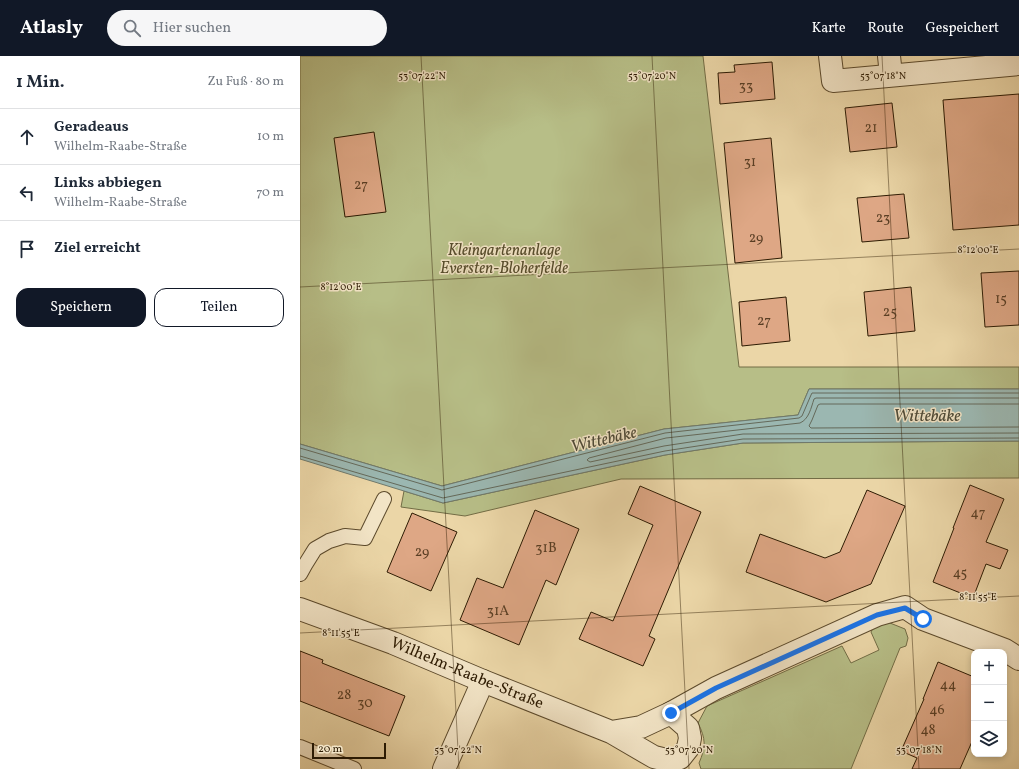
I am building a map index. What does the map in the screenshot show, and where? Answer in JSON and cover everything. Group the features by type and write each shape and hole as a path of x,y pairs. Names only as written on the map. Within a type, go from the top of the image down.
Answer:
{"street":[{"path":"830,56 833,81 890,66 1019,64"},
{"path":"611,732 641,727 671,713 716,688 877,615 905,608 923,619 1005,650 1019,658"},
{"name":"Wilhelm-Raabe-Straße","path":"300,609 393,642 483,681 611,732 654,757 682,764 690,738 688,728 671,713"},
{"path":"444,769 483,681"}],"lane":[{"path":"300,574 315,549 329,541 345,536 365,538 384,499"},
{"path":"300,747 354,769"}],"green space":[{"name":"Kleingartenanlage Eversten-Bloherfelde","path":"300,56 703,56 739,367 1019,367 1019,389 809,389 798,415 664,429 442,486 300,444"},
{"path":"1019,441 1019,478 621,479 465,516 401,507 404,491 443,503 665,455 743,443"},
{"path":"885,621 905,629 908,638 906,646 900,648 851,769 701,769 699,763 704,748 704,738 698,723 707,706 842,646 851,663 879,650 871,632 874,626"}],"water":[{"name":"Wittebäke","path":"809,389 1019,389 1019,441 743,443 665,455 443,503 300,459 300,444 442,486 664,429 798,415"}],"building":[{"path":"772,62 775,99 720,104 718,73 735,72 734,65"},
{"path":"1019,94 1019,225 953,230 943,100"},
{"path":"892,103 897,147 850,152 845,108"},
{"path":"374,132 386,212 345,217 334,138"},
{"path":"771,138 782,258 735,263 724,143"},
{"path":"904,194 909,238 862,242 857,198"},
{"path":"1019,271 1019,325 985,327 981,273"},
{"path":"911,287 915,331 868,336 864,292"},
{"path":"786,297 790,341 742,346 739,302"},
{"path":"970,485 1004,499 986,542 1008,550 1000,569 986,564 973,598 933,582"},
{"path":"640,486 701,512 649,636 655,639 643,666 579,639 591,612 613,621 653,525 628,514"},
{"path":"867,490 905,506 871,584 826,602 746,572 760,534 825,558 840,552"},
{"path":"535,510 579,529 556,585 546,580 519,645 460,620 477,578 503,588"},
{"path":"412,513 457,532 431,591 387,572"},
{"path":"300,651 323,660 322,663 405,696 389,736 300,701"},
{"path":"938,662 971,676 971,744 960,769 912,769 917,758 901,751"}],"route":[{"path":"671,713 716,688 877,615 905,608 923,619"}]}
